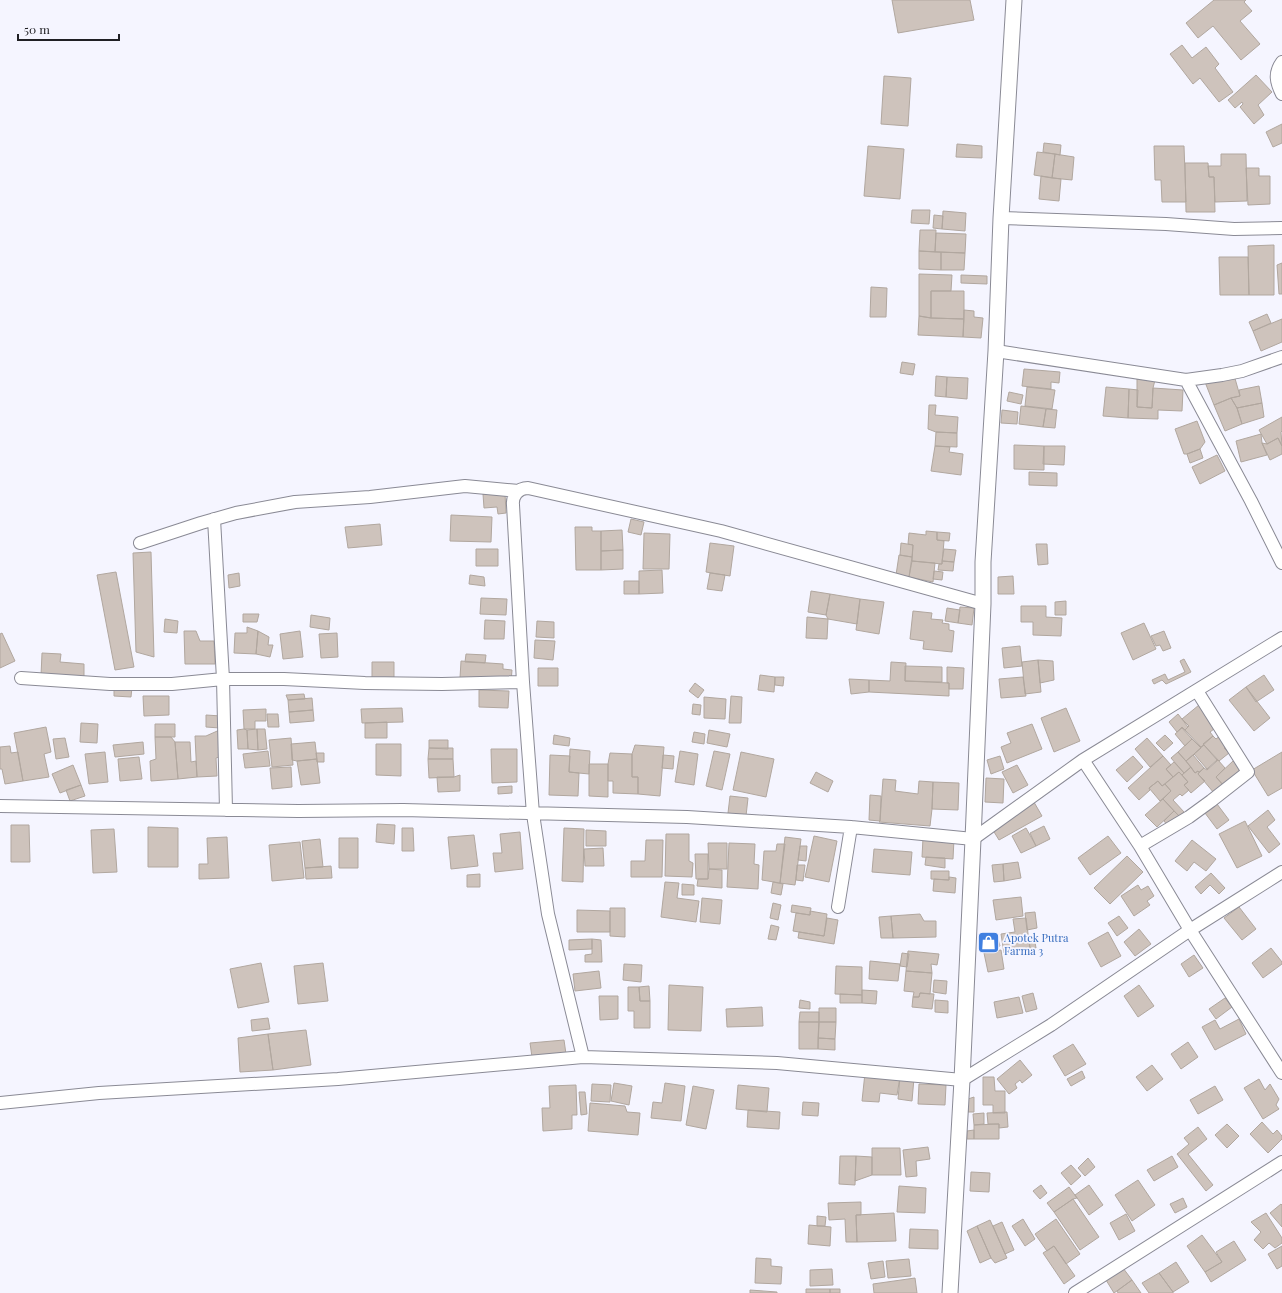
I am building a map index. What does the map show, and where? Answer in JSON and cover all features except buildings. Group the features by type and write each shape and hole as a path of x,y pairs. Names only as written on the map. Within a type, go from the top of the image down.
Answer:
{"street":[{"path":"950,1293 962,1080 973,839 983,604 983,562 996,351 1001,218 1014,0"},
{"path":"1282,62 1277,71 1276,77 1282,94"},
{"path":"1001,218 1166,224 1234,229 1282,228"},
{"path":"996,351 1186,380 1222,376 1242,371 1282,357"},
{"path":"1186,380 1251,501 1282,563"},
{"path":"140,543 236,513 295,502 465,486 519,491 528,488 721,531 983,604"},
{"path":"519,491 516,493 513,501 523,682 534,814 548,914 583,1057"},
{"path":"214,519 223,679 226,810"},
{"path":"0,806 298,811 403,810 534,814 592,814 851,827 973,839 1083,760 1282,638"},
{"path":"21,678 110,684 172,684 223,679 284,679 364,683 442,684 523,682"},
{"path":"1140,846 1189,817 1248,772 1197,691"},
{"path":"1083,760 1140,846 1190,930 1282,1073"},
{"path":"838,907 851,827"},
{"path":"0,1103 99,1093 338,1079 583,1057 776,1063 962,1080 1051,1025 1190,930 1282,872"},
{"path":"1075,1293 1282,1162"}],"place":[{"name":"Apotek Putra Farma 3","path":"989,943"}]}
